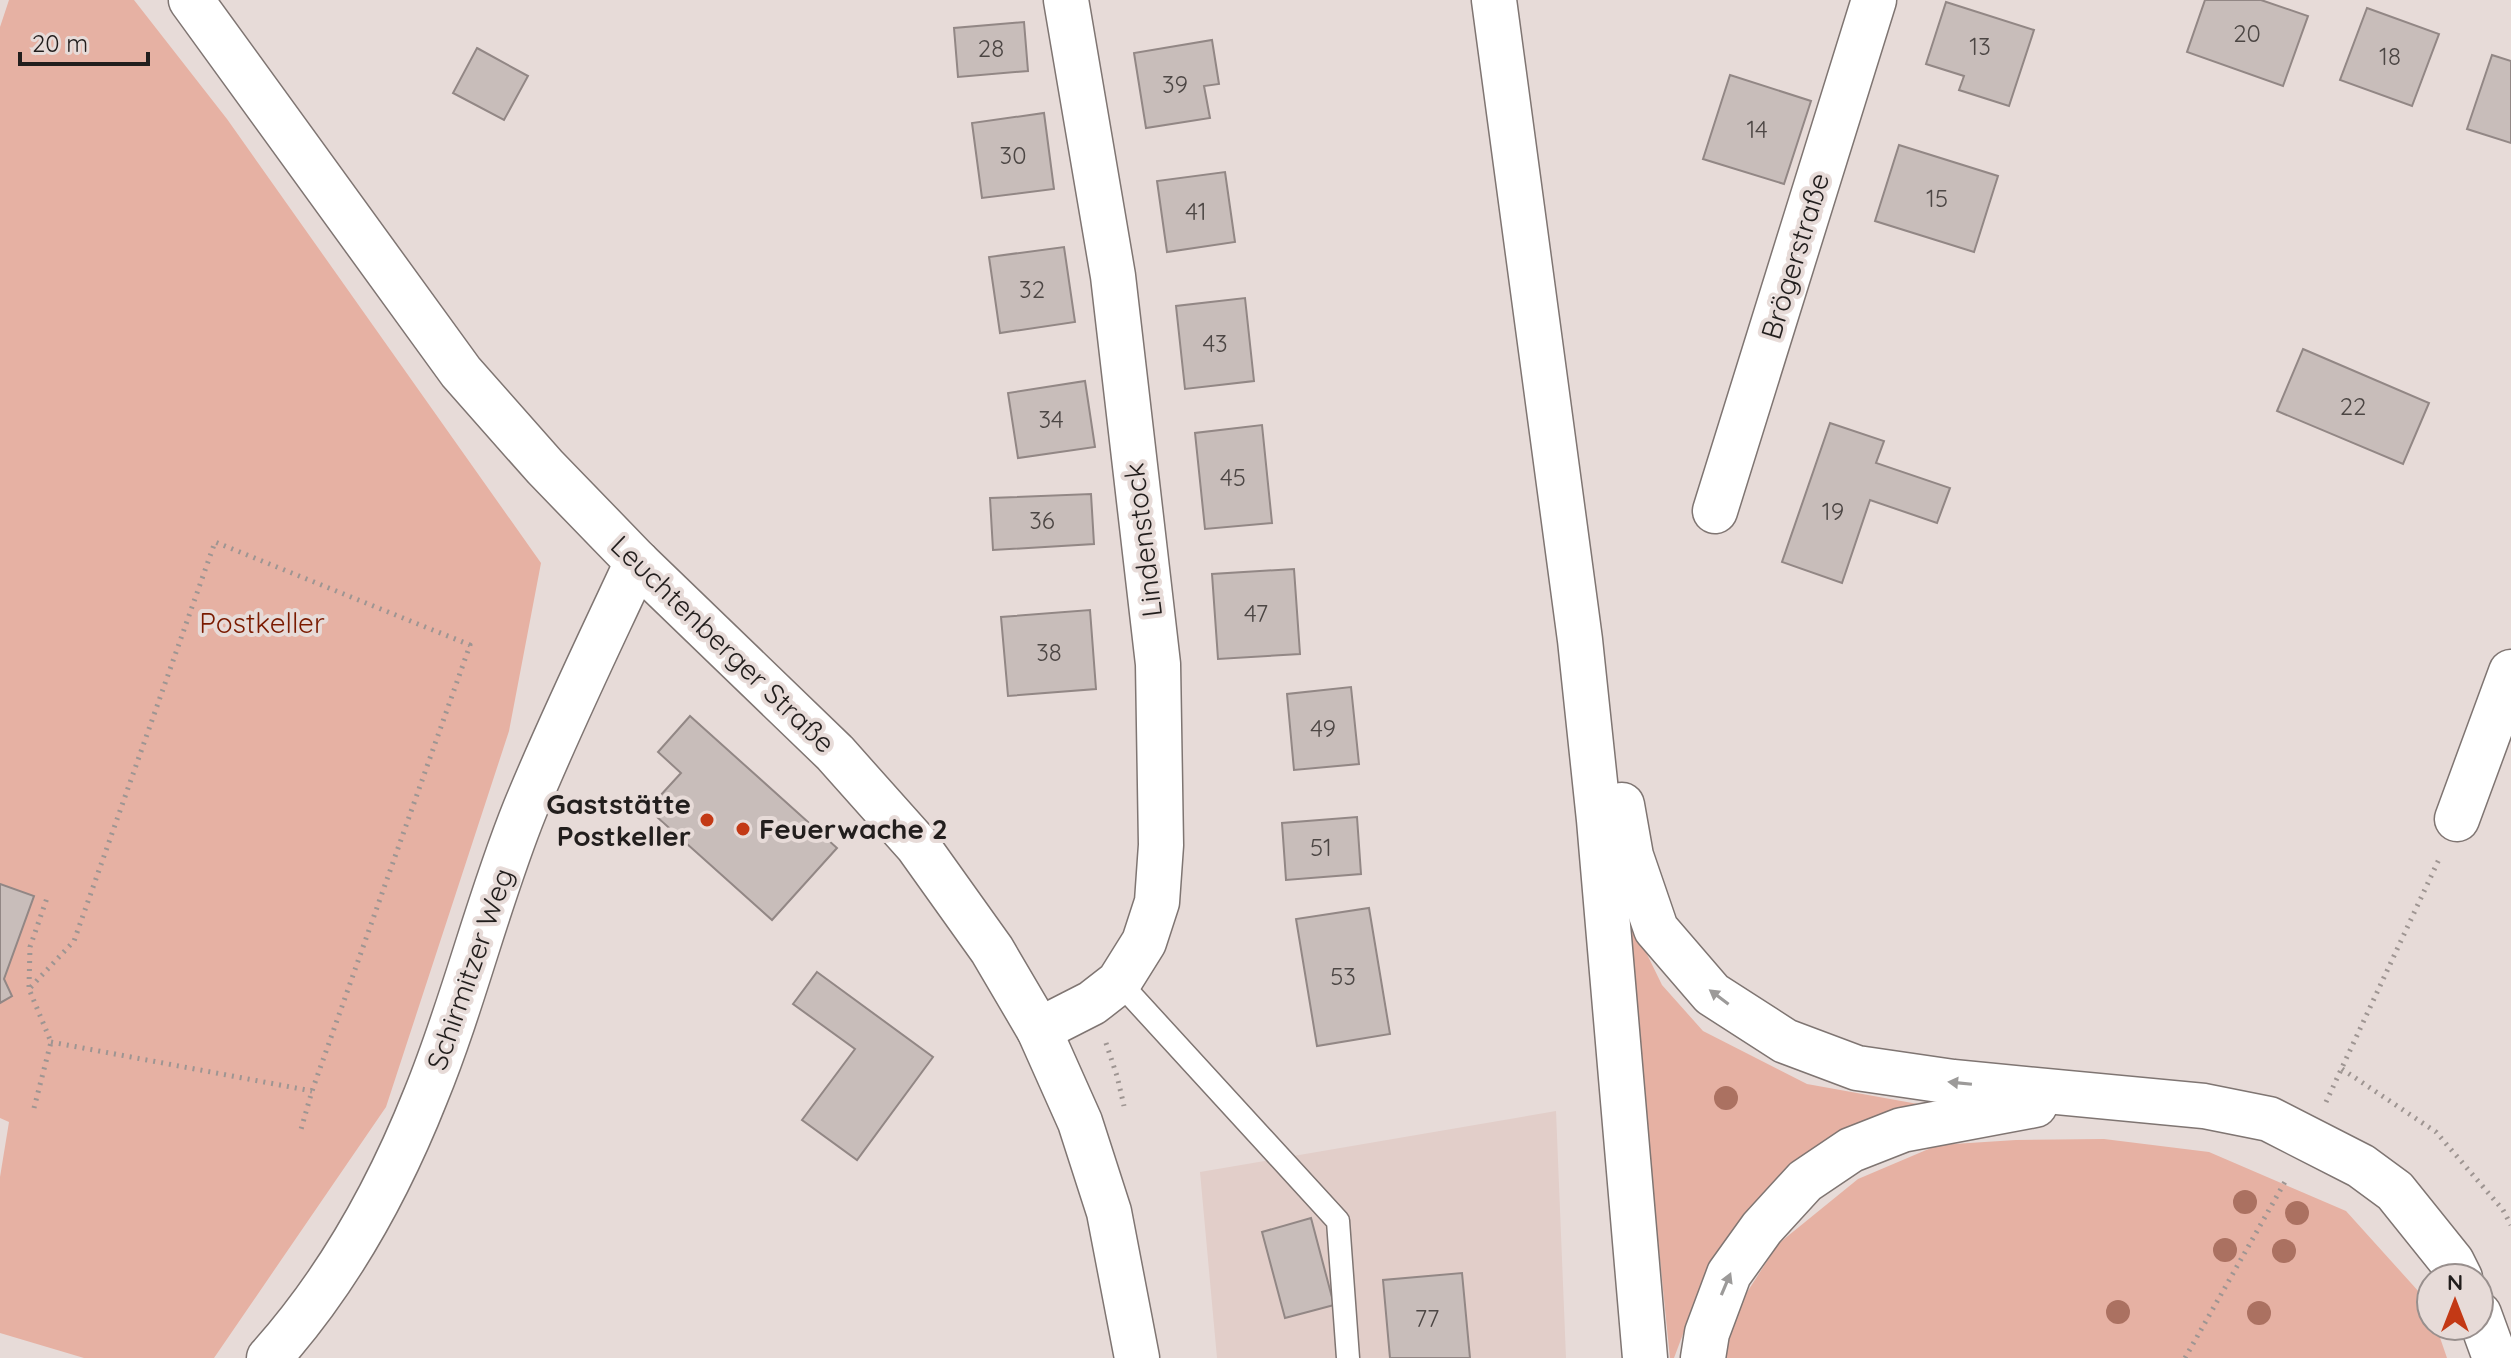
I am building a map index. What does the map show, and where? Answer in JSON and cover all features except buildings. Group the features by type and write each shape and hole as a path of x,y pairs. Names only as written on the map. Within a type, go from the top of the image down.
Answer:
{"street":[{"name":"Leuchtenberger Straße","path":"191,0 461,372 545,467 637,562 835,753 917,845 992,950 1039,1030 1080,1122 1109,1212 1137,1356"},
{"name":"Lindenstock","path":"1039,1030 1092,1003 1119,982 1144,942 1157,902 1161,845 1158,664 1113,276 1066,0"},
{"path":"1494,0 1580,640 1599,820 1645,1358"},
{"name":"Brögerstraße","path":"1715,511 1874,0"},
{"name":"Schirmitzer Weg","path":"269,1358 296,1327 344,1259 385,1188 427,1094 524,811 637,562"},
{"path":"1580,640 1615,763 1631,856 1656,929 1712,994 1785,1041 1857,1068 1953,1082 2204,1106 2269,1119 2361,1166 2395,1191 2452,1262"},
{"path":"2457,819 2511,672"},
{"path":"1703,1358 1707,1333 1729,1274 1762,1228 1805,1181 1851,1150 1902,1130 2093,1095"}],"lane":[{"path":"1119,982 1338,1221 1348,1358"}],"path":[{"path":"29,989 74,941 215,542 470,645 312,1091 300,1133"},
{"path":"2324,1106 2457,819"},
{"path":"34,1108 51,1042 29,989 30,947 48,895"},
{"path":"51,1042 312,1091"},
{"path":"2342,1069 2436,1132 2503,1210 2511,1225"},
{"path":"2185,1358 2286,1180"}],"shaded area":[{"path":"1556,1111 1566,1358 1217,1358 1200,1172"}],"green space":[{"name":"Postkeller","path":"9,0 134,0 227,119 541,563 509,731 386,1107 214,1358 84,1358 0,1333 0,1177 9,1122 0,1118 0,27"},
{"path":"1624,907 1662,985 1703,1031 1807,1084 1929,1106 1701,1286 1674,1358 1670,1358"},
{"path":"2104,1139 2209,1152 2346,1211 2415,1287 2415,1342 2442,1342 2447,1358 1724,1358 1735,1311 1778,1244 1858,1179 1938,1145"}],"place":[{"name":"Gaststätte Postkeller","path":"707,820"},
{"name":"Feuerwache 2","path":"743,829"}]}
